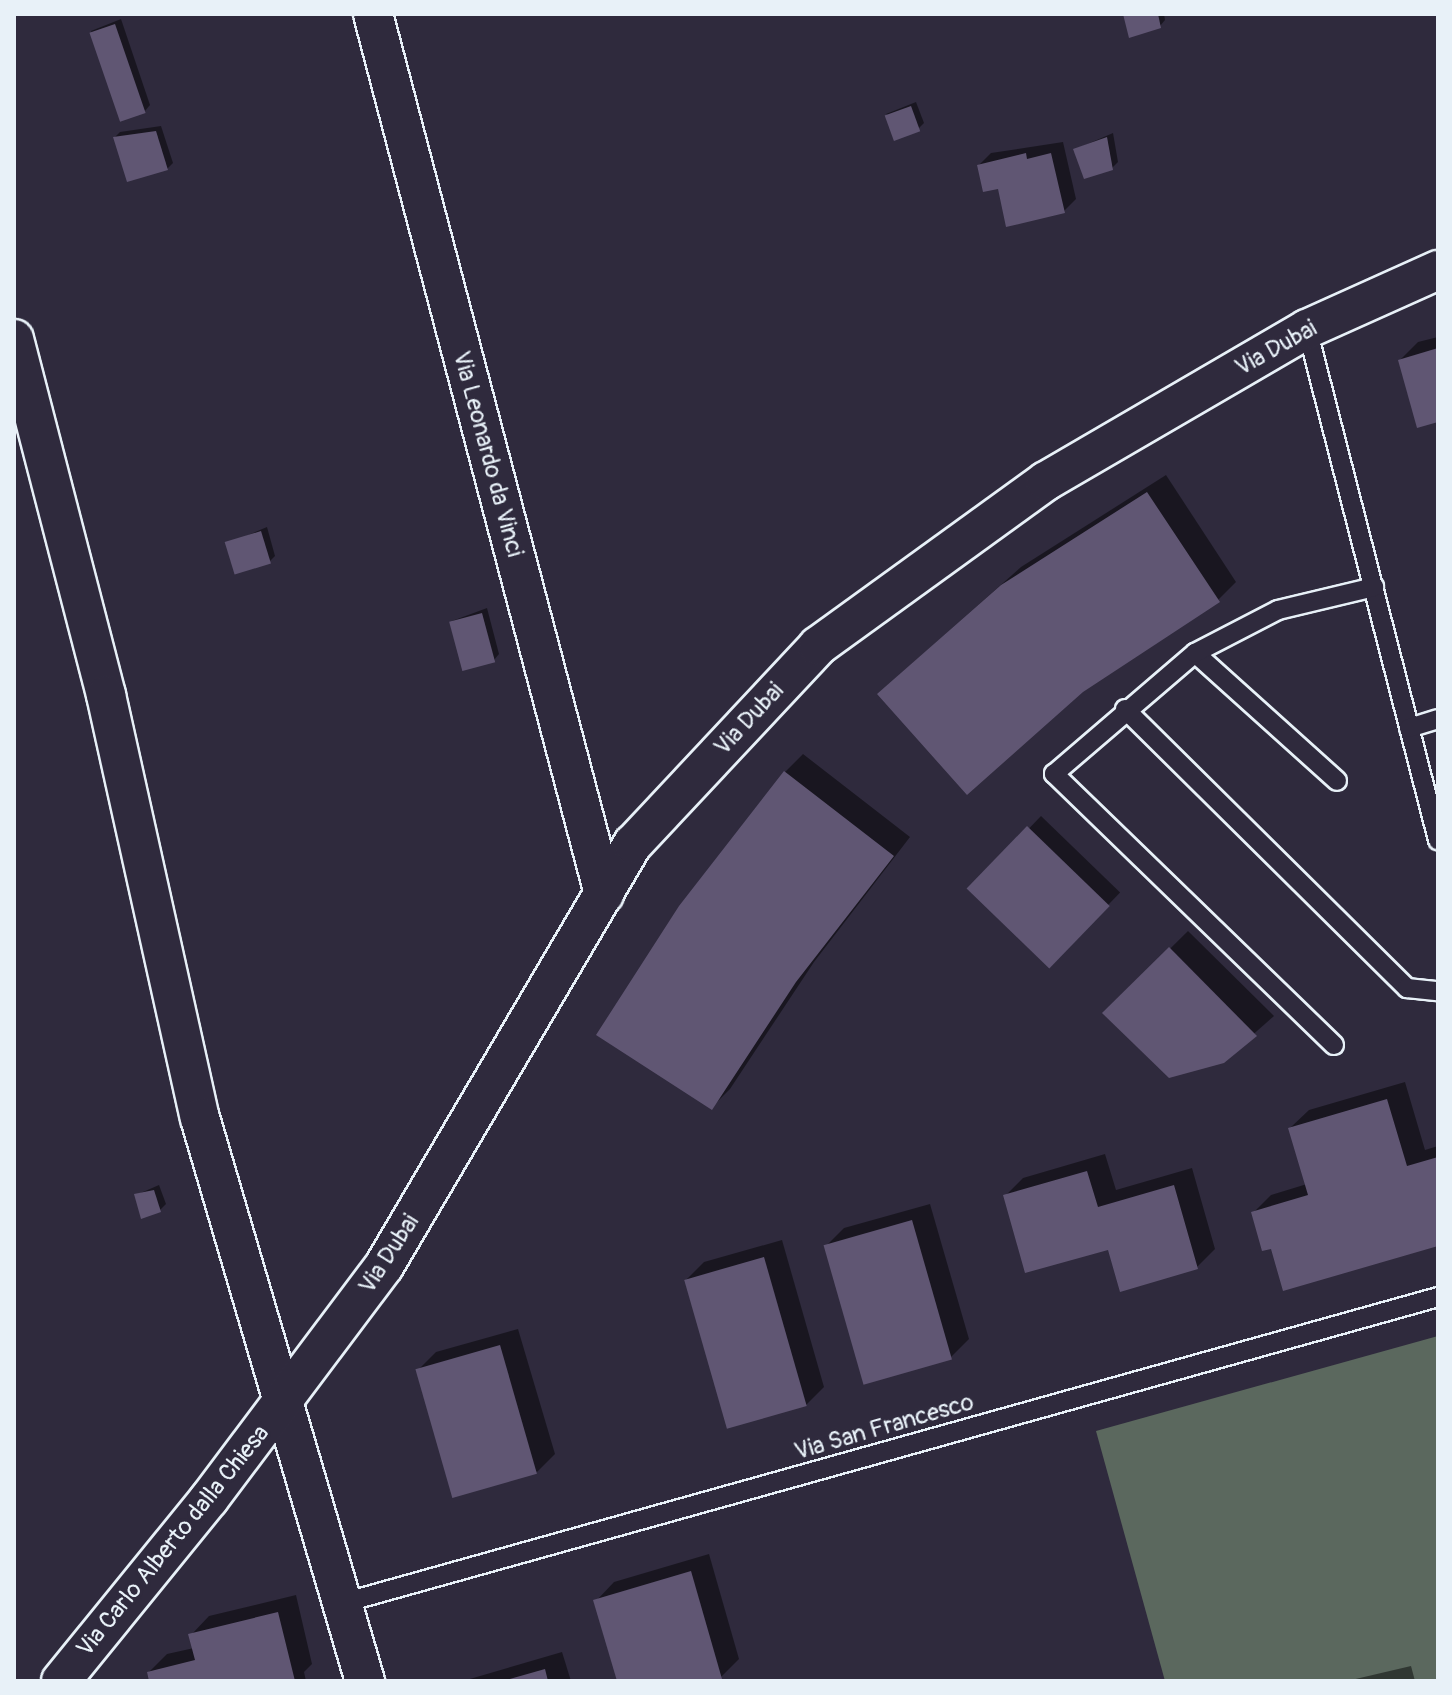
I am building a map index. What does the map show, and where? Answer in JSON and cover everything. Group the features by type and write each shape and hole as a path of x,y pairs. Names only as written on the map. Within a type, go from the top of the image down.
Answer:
{"street":[{"name":"Via Leonardo da Vinci","path":"373,14 604,894"},
{"name":"Via Dubai","path":"284,1400 384,1266 633,844 818,646 1046,481 1307,329 1438,270"},
{"path":"14,339 106,695 200,1118 365,1681"},
{"name":"Via Carlo Alberto dalla Chiesa","path":"61,1681 284,1400"}],"lane":[{"path":"1307,329 1438,840"},
{"path":"1334,1045 1054,774 1125,709 1195,653 1278,610 1374,587"},
{"path":"1195,653 1337,781"},
{"path":"1125,709 1407,988 1438,991"},
{"path":"1409,728 1438,719"},
{"name":"Via San Francesco","path":"343,1603 1438,1297"}],"green space":[{"path":"1438,1336 1438,1681 1165,1681 1096,1431"}],"building":[{"path":"1123,14 1158,14 1161,28 1129,38"},
{"path":"115,24 146,113 120,122 89,33"},
{"path":"911,106 920,131 894,141 885,116"},
{"path":"156,131 168,170 127,182 113,137"},
{"path":"1107,137 1113,170 1084,179 1073,149"},
{"path":"1026,153 1027,159 1051,153 1065,213 1006,227 998,189 983,192 977,165"},
{"path":"1438,348 1438,422 1417,428 1398,360"},
{"path":"1147,492 1220,602 1083,692 967,795 877,694 1001,585"},
{"path":"261,531 271,564 235,575 225,542"},
{"path":"482,613 495,662 462,671 449,622"},
{"path":"784,771 894,856 796,982 712,1110 596,1035 679,906"},
{"path":"1027,826 1110,906 1049,968 967,889"},
{"path":"1169,947 1257,1036 1224,1063 1169,1078 1102,1013"},
{"path":"1387,1099 1407,1166 1438,1157 1438,1246 1283,1291 1271,1249 1262,1251 1251,1212 1308,1195 1288,1128"},
{"path":"1087,1171 1098,1207 1174,1185 1198,1269 1120,1292 1108,1250 1025,1273 1003,1195"},
{"path":"154,1190 161,1212 141,1219 134,1194"},
{"path":"912,1220 952,1359 864,1385 824,1245"},
{"path":"764,1257 807,1406 727,1429 684,1280"},
{"path":"500,1345 537,1474 452,1498 415,1369"},
{"path":"691,1571 722,1679 617,1681 593,1600"},
{"path":"278,1612 295,1681 149,1681 147,1672 195,1660 188,1634"},
{"path":"545,1669 548,1681 506,1681 506,1680"}]}
